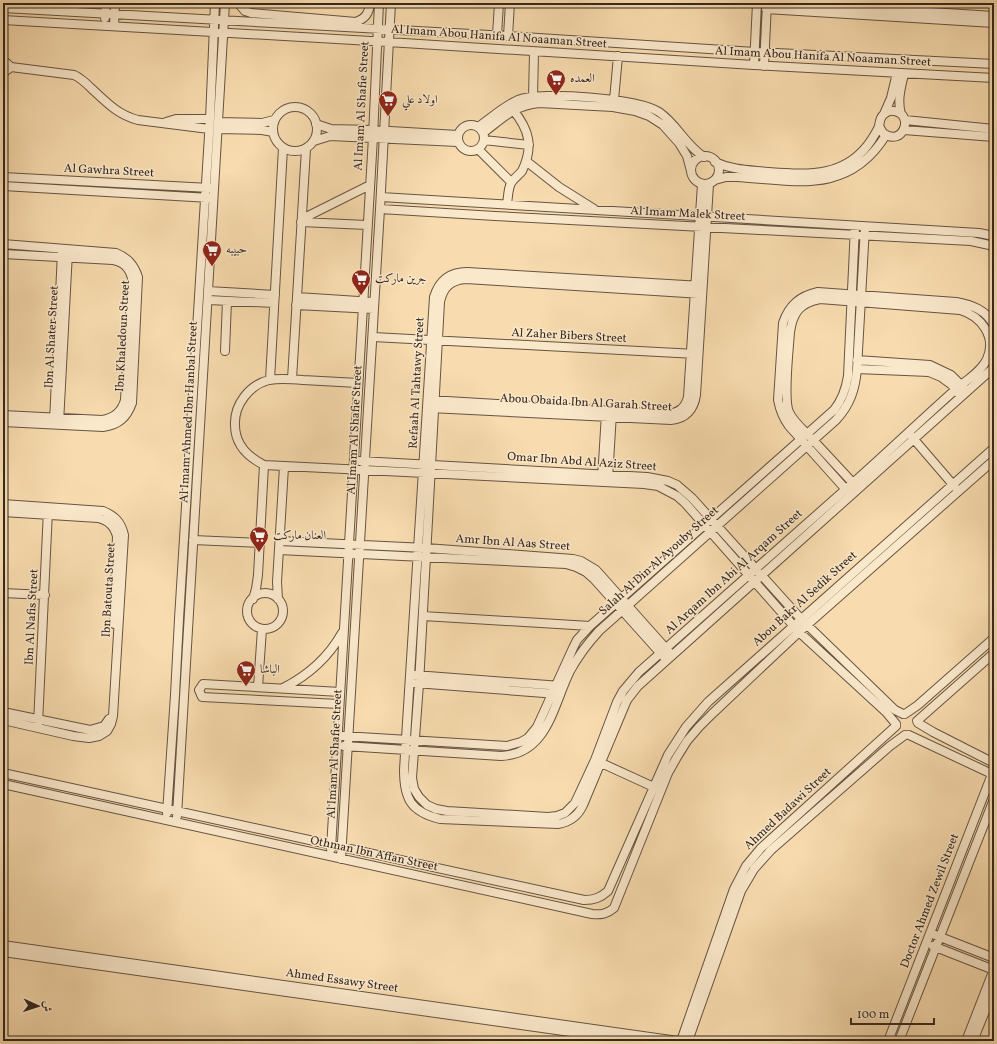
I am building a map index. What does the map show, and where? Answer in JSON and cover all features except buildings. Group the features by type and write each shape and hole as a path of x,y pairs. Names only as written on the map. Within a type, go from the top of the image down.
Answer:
{"street":[{"path":"105,26 106,3"},
{"path":"114,26 115,3"},
{"name":"Al Imam Ahmed Ibn Hanbal Street","path":"166,820 176,683 196,330 206,188 215,3"},
{"name":"Al Imam Ahmed Ibn Hanbal Street","path":"177,823 225,3"},
{"path":"238,3 245,11 251,13 356,22 368,14 370,3"},
{"name":"Al Imam Al Shafie Street","path":"331,857 373,134 379,3"},
{"name":"Al Imam Al Shafie Street","path":"341,859 373,337 391,3"},
{"path":"497,35 499,3"},
{"path":"508,36 510,3"},
{"path":"754,65 757,3"},
{"path":"786,3 994,23"},
{"path":"764,66 766,6 994,16"},
{"name":"Al Imam Abou Hanifa Al Noaaman Street","path":"3,8 497,35 755,52 994,64"},
{"name":"Al Imam Abou Hanifa Al Noaaman Street","path":"3,20 224,32 900,74 994,78"},
{"path":"533,97 534,52"},
{"path":"614,100 618,56"},
{"path":"3,60 11,67 74,75 83,80 118,113 138,120 164,122 209,129"},
{"path":"3,73 11,67"},
{"path":"481,134 511,104 519,100 547,96 614,100 638,103 666,116 689,145 704,157 710,158 726,167 797,174 816,174 842,166 858,155 870,142 879,126 880,119 884,114 900,74"},
{"path":"879,126 881,131 886,135 896,136 904,130 903,117 899,106 900,74"},
{"path":"481,134 513,110 539,102 613,107 643,113 656,120 674,136 687,156 695,180 708,182 737,177 812,181 830,179 847,172 862,163 875,150 886,135"},
{"path":"297,107 304,109 314,118 316,124 317,133 314,141 306,149 297,152 288,150 283,148 274,139 274,120 283,110 297,107"},
{"path":"507,204 512,182 520,173 526,161 529,145 527,132 521,120 513,110"},
{"path":"884,114 894,111 903,117 994,129"},
{"path":"164,122 176,119 210,119"},
{"path":"218,125 262,123 274,120"},
{"path":"316,124 331,129 373,134"},
{"path":"218,125 273,132"},
{"path":"458,138 462,129 468,126 481,134 529,145"},
{"path":"904,130 994,137"},
{"path":"314,141 330,136 373,134 458,138"},
{"path":"458,138 464,150 471,152 478,150 482,145 481,134"},
{"path":"270,380 283,148"},
{"path":"292,379 306,149"},
{"path":"478,150 512,182"},
{"path":"691,171 695,161 704,157"},
{"path":"526,161 562,190 597,210"},
{"path":"708,182 718,171 715,162"},
{"name":"Al Gawhra Street","path":"3,177 214,188"},
{"name":"Abou Obaida Ibn Al Garah Street","path":"431,404 609,414 667,414 674,413 681,409 686,403 688,397 694,354 702,227 708,182"},
{"path":"302,221 370,185"},
{"name":"Al Gawhra Street","path":"3,186 214,199"},
{"name":"Al Imam Malek Street","path":"380,197 979,233 994,236"},
{"name":"Al Imam Malek Street","path":"380,209 855,236 971,241 994,246"},
{"path":"302,221 367,225"},
{"name":"Salah Al Din Al Ayouby Street","path":"337,746 414,752 501,756 516,754 530,747 541,736 577,640 618,600 834,410 842,398 848,376 855,226"},
{"name":"Salah Al Din Al Ayouby Street","path":"560,685 588,643 599,631 836,420 848,404 855,386 857,369 865,227"},
{"name":"Ibn Khaledoun Street","path":"3,244 113,260 124,264 132,278 133,316 132,403 126,415 116,424 110,426 3,415"},
{"name":"Ibn Khaledoun Street","path":"3,254 65,253"},
{"name":"Ibn Al Shater Street","path":"56,421 65,253"},
{"name":"Refaah Al Tahtawy Street","path":"405,751 422,552 434,341 441,294 452,282 460,279 562,282 698,290"},
{"path":"208,295 275,299"},
{"path":"208,295 227,301 275,299"},
{"name":"Al Arqam Ibn Abi Al Arqam Street","path":"810,443 793,419 786,405 792,321 797,311 803,305 820,299 860,298 934,304 967,312 985,326 989,334 990,343 990,351 987,360 982,367 958,387 911,437"},
{"path":"225,351 227,301"},
{"path":"297,301 374,305"},
{"name":"Al Arqam Ibn Abi Al Arqam Street","path":"934,304 956,302 972,306 984,313 994,326"},
{"path":"196,330 206,330"},
{"name":"Al Zaher Bibers Street","path":"373,337 694,354"},
{"path":"857,360 930,366 938,368 951,375 964,395"},
{"name":"Al Arqam Ibn Abi Al Arqam Street","path":"405,751 404,785 406,795 410,802 426,816 440,819 558,824 570,821 580,812 617,702 623,691 639,672 666,654 911,437 964,395 991,370 994,365"},
{"path":"857,369 929,372 958,387"},
{"path":"353,465 284,467 264,466 254,461 246,454 240,445 236,436 235,420 239,405 244,396 260,383 270,380 292,379 358,383"},
{"path":"605,478 609,414"},
{"name":"Ibn Khaledoun Street","path":"3,422 56,421"},
{"path":"911,437 959,491"},
{"path":"810,443 856,486"},
{"path":"810,443 848,492"},
{"name":"Abou Bakr Al Sedik Street","path":"804,622 952,484 994,448"},
{"path":"189,460 198,461"},
{"name":"Abou Bakr Al Sedik Street","path":"654,787 668,755 686,727 708,702 994,460"},
{"name":"Omar Ibn Abd Al Aziz Street","path":"353,465 365,462 427,464 605,478"},
{"name":"Omar Ibn Abd Al Aziz Street","path":"353,465 364,470 427,473 605,478 647,476 668,481 677,485 684,491 707,521 755,576 796,629 886,712 896,725"},
{"path":"264,466 258,582 253,599 248,607 248,617 253,625 262,629 273,628 281,620 283,609 278,599 277,582 284,467"},
{"name":"Ibn Batouta Street","path":"3,504 98,518 111,524 117,536 116,629 108,722 105,728 90,730 38,724"},
{"name":"Ibn Batouta Street","path":"3,512 48,511"},
{"name":"Ibn Al Nafis Street","path":"38,724 48,511"},
{"path":"193,540 260,543"},
{"name":"Amr Ibn Al Aas Street","path":"279,546 573,559 589,565 596,570 618,600 666,654"},
{"name":"Refaah Al Tahtawy Street","path":"414,752 423,616 422,552"},
{"name":"Omar Ibn Abd Al Aziz Street","path":"755,576 895,710 904,714"},
{"path":"3,593 45,595"},
{"path":"253,599 266,593 278,599"},
{"path":"423,616 590,626"},
{"path":"258,687 262,629"},
{"name":"Abou Bakr Al Sedik Street","path":"662,791 668,773 677,757 699,727 796,629"},
{"path":"282,688 295,682 318,665 337,643 344,631"},
{"path":"993,773 898,731 896,725 898,718 918,706 994,638"},
{"path":"907,735 912,734 917,729 918,722 994,652"},
{"path":"410,679 556,694"},
{"path":"419,680 560,685"},
{"path":"176,683 185,683"},
{"path":"339,704 202,697 199,690 203,684 340,692"},
{"name":"Salah Al Din Al Ayouby Street","path":"338,736 507,746 514,745 528,738 533,733 556,694"},
{"path":"175,696 184,696"},
{"path":"3,712 38,724"},
{"path":"904,714 914,716 918,722 933,732 994,763"},
{"path":"3,720 38,724"},
{"name":"Ahmed Badawi Street","path":"681,1041 734,889 747,864 761,848 896,725"},
{"name":"Ahmed Badawi Street","path":"688,1041 741,891 754,869 771,850 884,752 907,735"},
{"name":"Al Arqam Ibn Abi Al Arqam Street","path":"414,752 412,778 414,788 420,798 427,805 436,809 465,812 548,817 565,813 575,803 598,761"},
{"path":"598,761 662,791"},
{"name":"Othman Ibn Affan Street","path":"3,773 342,848 577,898 593,900 601,897 608,891 654,787"},
{"name":"Doctor Ahmed Zewil Street","path":"888,1041 993,773"},
{"name":"Othman Ibn Affan Street","path":"3,784 592,914 604,914 610,912 614,908 662,791"},
{"name":"Doctor Ahmed Zewil Street","path":"899,1041 994,799"},
{"path":"464,820 465,812"},
{"path":"930,933 994,958"},
{"path":"926,943 994,970 966,1041"},
{"name":"Ahmed Essawy Street","path":"3,944 132,966 634,1041"},
{"name":"Ahmed Essawy Street","path":"3,952 132,966 678,1041"},
{"path":"973,1041 994,989"}],"place":[{"name":"العمده","path":"556,96"},
{"name":"اولاد علي","path":"388,117"},
{"name":"حبيبه","path":"212,267"},
{"name":"جرين ماركت","path":"361,296"},
{"name":"العنان ماركت","path":"259,553"},
{"name":"الباشا","path":"246,687"}]}
